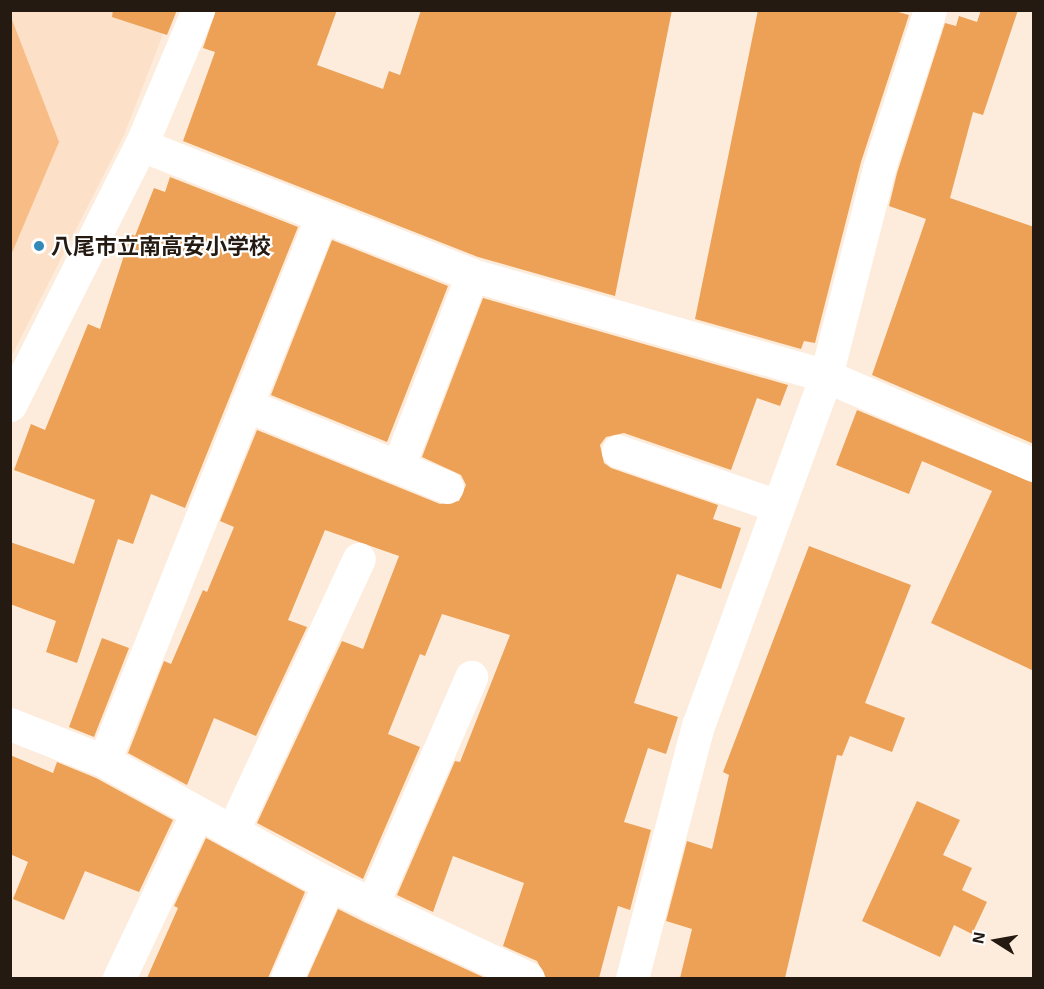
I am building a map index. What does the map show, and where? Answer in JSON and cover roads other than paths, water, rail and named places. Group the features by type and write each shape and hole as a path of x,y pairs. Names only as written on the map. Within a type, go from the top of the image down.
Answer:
{"street":[{"path":"10,405 141,145 198,10"},
{"path":"632,978 698,725 826,376 911,62 930,10"},
{"path":"141,145 472,275 826,376 1034,465"},
{"path":"104,761 322,216"},
{"path":"398,467 472,275"},
{"path":"246,405 447,487"},
{"path":"618,451 778,506"},
{"path":"232,832 359,559"},
{"path":"372,905 471,678"},
{"path":"10,724 104,761 328,884 528,978"},
{"path":"119,978 197,813"},
{"path":"287,978 328,884"}],"place":[{"name":"八尾市立南高安小学校","path":"39,246"}]}
